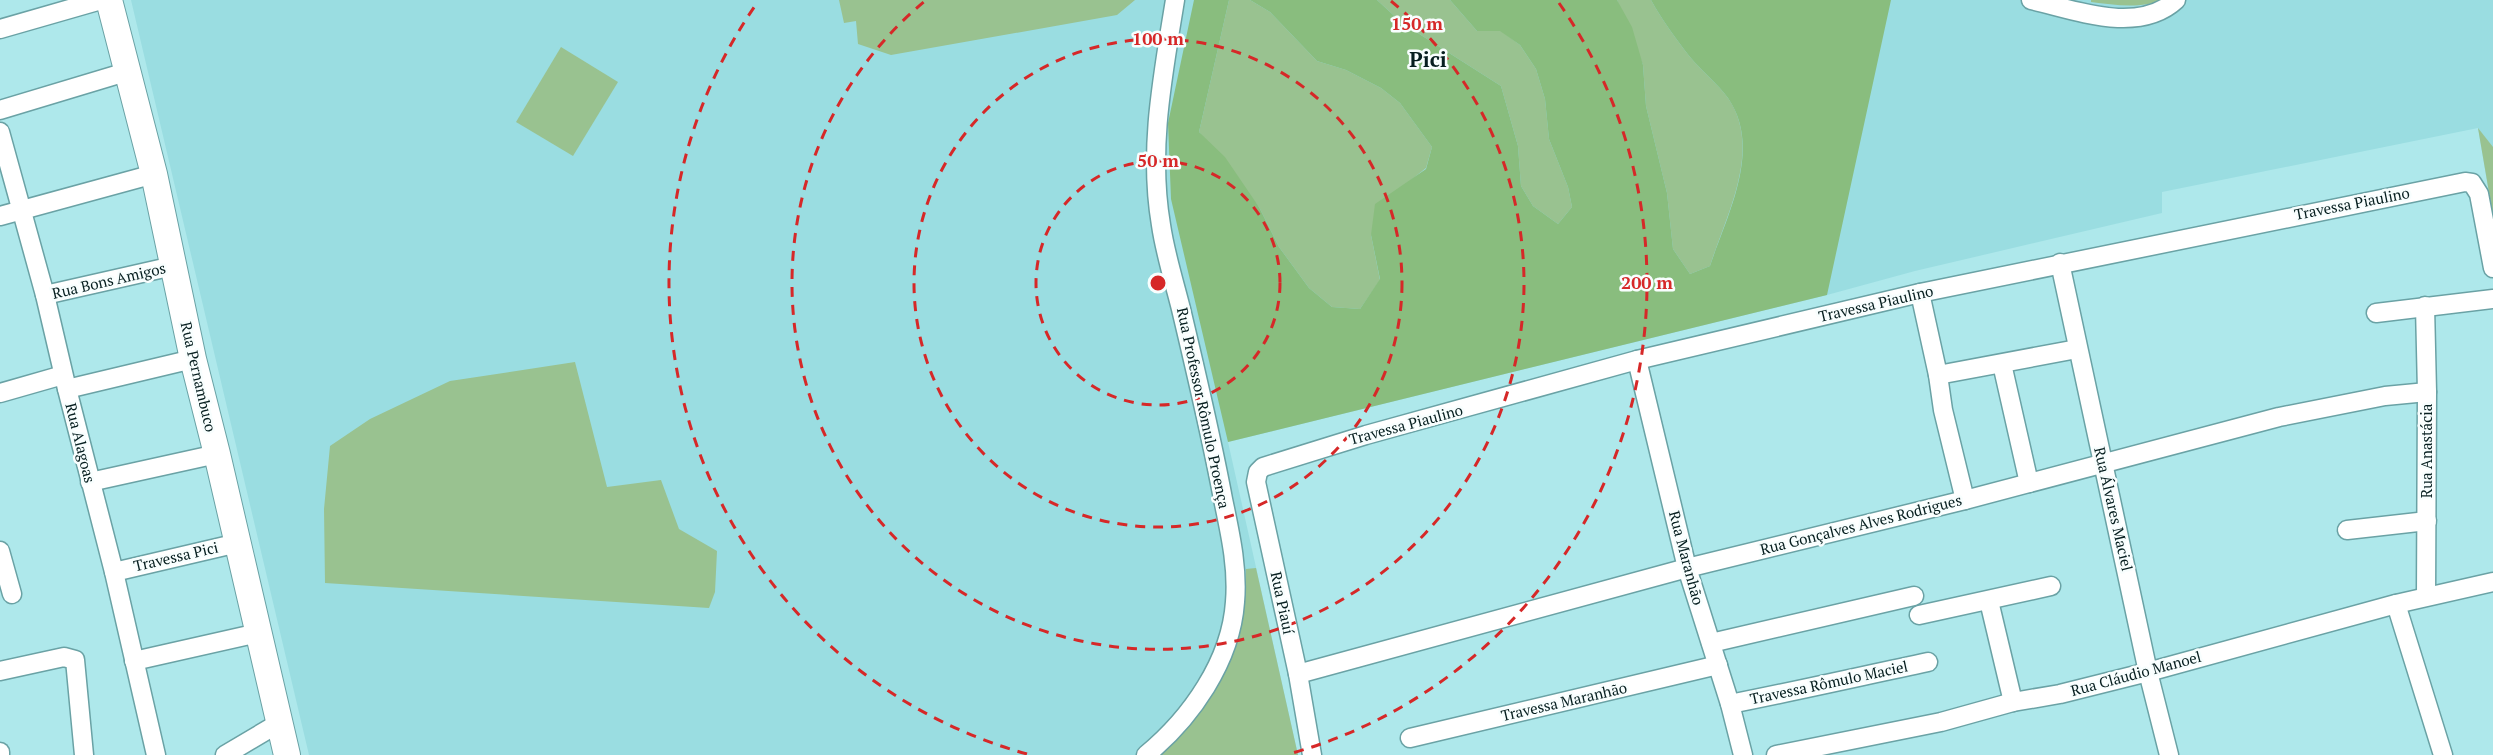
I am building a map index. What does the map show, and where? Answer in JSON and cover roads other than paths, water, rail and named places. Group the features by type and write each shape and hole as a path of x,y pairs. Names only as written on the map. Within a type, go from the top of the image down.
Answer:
{"street":[{"path":"0,29 101,0"},
{"name":"Rua Pernambuco","path":"109,0 154,174 192,359 217,454 287,755"},
{"name":"Rua Professor Rômulo Proença","path":"1146,755 1171,734 1186,716 1210,678 1228,641 1235,603 1236,566 1217,466 1161,226 1155,173 1157,123 1175,0"},
{"path":"2031,0 2104,16 2136,17 2155,14 2176,0"},
{"path":"0,110 126,72"},
{"name":"Rua Alagoas","path":"0,132 45,296 114,572 156,755"},
{"path":"0,216 154,174"},
{"name":"Travessa Piaulino","path":"1276,463 1366,435 1636,360 1920,293 2465,182 2476,187 2479,194 2493,268"},
{"name":"Rua Álvares Maciel","path":"2060,263 2148,672 2169,755"},
{"name":"Rua Bons Amigos","path":"45,296 173,266"},
{"path":"1920,293 1938,375 1943,410 1965,500"},
{"path":"2376,313 2493,299"},
{"name":"Rua Anastácia","path":"2425,306 2426,596"},
{"path":"1938,375 2077,349"},
{"path":"0,393 192,359"},
{"name":"Rua Maranhão","path":"1636,360 1687,568 1730,704 1743,755"},
{"path":"2002,364 2030,483"},
{"name":"Rua Gonçalves Alves Rodrigues","path":"1298,674 1687,568 1965,500 2278,417 2385,396 2427,393"},
{"path":"90,482 217,454"},
{"name":"Rua Piauí","path":"1276,463 1263,467 1258,472 1256,482 1298,674 1312,755"},
{"path":"2347,530 2427,521"},
{"name":"Travessa Pici","path":"114,572 238,543"},
{"path":"0,551 12,594"},
{"name":"Rua Cláudio Manoel","path":"1776,755 1941,722 2013,702 2060,694 2426,596 2493,582"},
{"path":"1919,615 2050,586"},
{"path":"1711,643 1914,596"},
{"path":"1989,601 2013,702"},
{"path":"2396,604 2443,755"},
{"path":"134,661 258,633"},
{"path":"0,671 64,657 72,658 77,663 84,755"},
{"name":"Travessa Rômulo Maciel","path":"1730,704 1928,662"},
{"name":"Travessa Maranhão","path":"1410,738 1718,665"},
{"path":"225,755 279,723"}],"district":[{"name":"Pici","path":"1428,60"}]}
